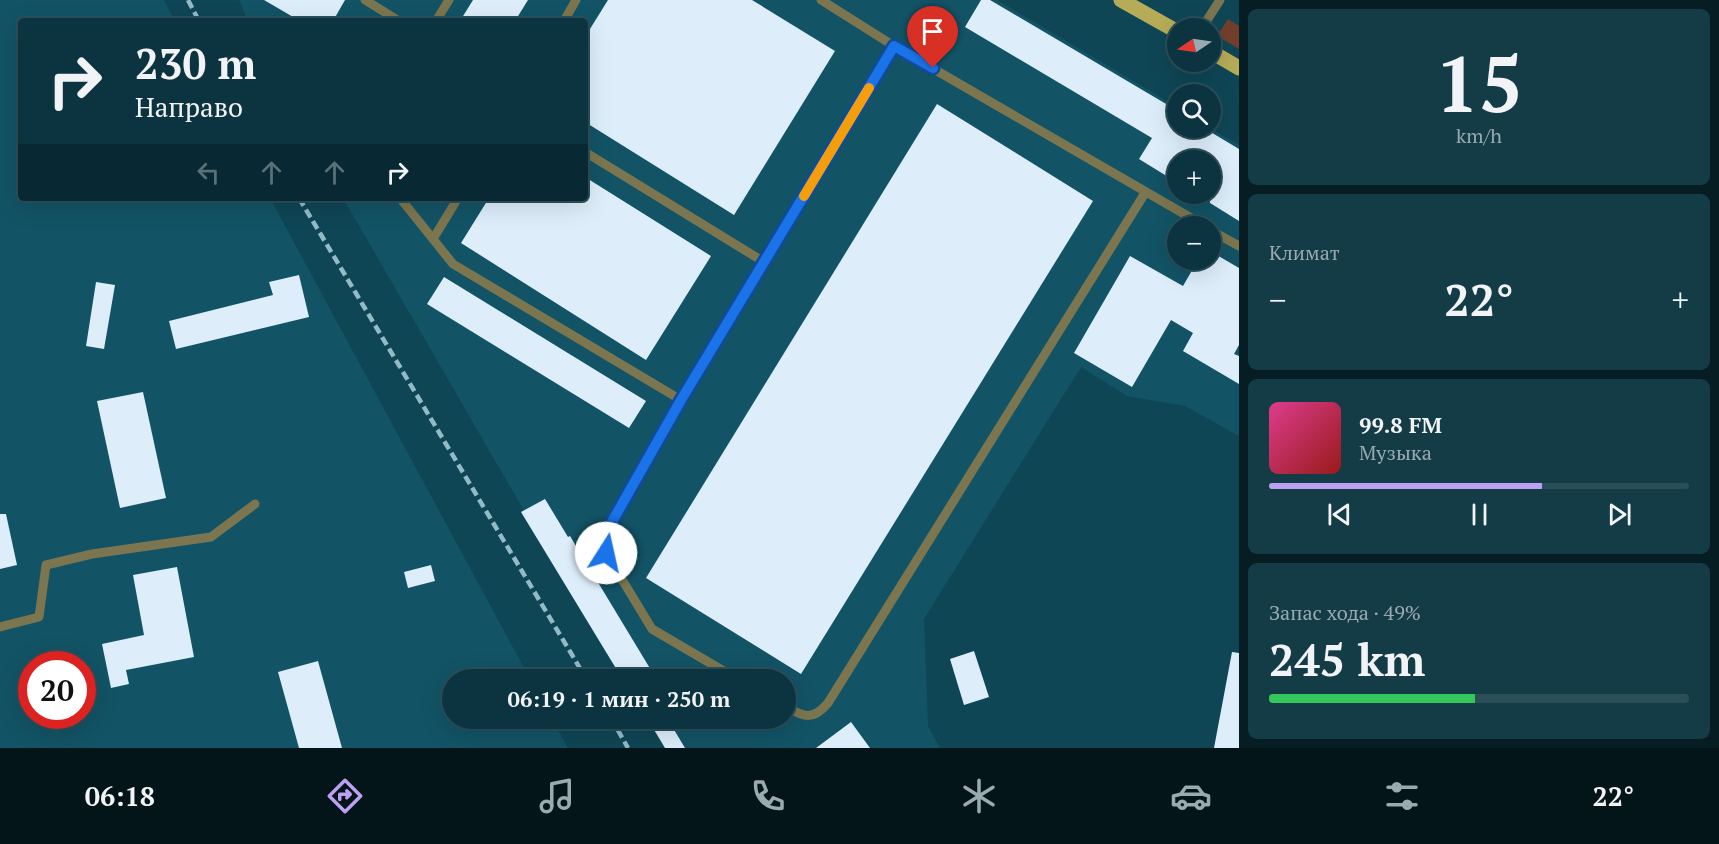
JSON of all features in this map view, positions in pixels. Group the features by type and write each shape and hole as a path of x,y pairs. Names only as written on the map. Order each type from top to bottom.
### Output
{"main road":[{"path":"1121,0 1167,26"},
{"path":"1221,57 1239,68"}],"lane":[{"path":"365,0 394,18"},
{"path":"438,18 449,0"},
{"path":"566,18 576,0"},
{"path":"821,0 894,46 1187,216"},
{"path":"1208,18 1220,0"},
{"path":"720,669 652,629 606,553 604,536 681,400 894,46"},
{"path":"588,154 764,262"},
{"path":"796,712 810,716 819,712 828,703 1145,193"},
{"path":"402,201 453,264 681,400"},
{"path":"433,239 456,201"},
{"path":"1221,236 1239,246"},
{"path":"0,627 39,616 46,566 92,554 210,537 255,504"}],"shaded area":[{"path":"0,0 164,0 173,18 18,18 18,201 272,201 525,669 442,669 442,729 558,729 568,748 0,748"},
{"path":"239,0 997,0 1167,101 1167,138 1221,138 1221,134 1239,145 1239,436 1185,406 1127,396 1081,367 924,619 928,726 940,748 668,748 656,729 796,729 796,669 621,669 523,509 345,201 588,201 588,18 247,18"},
{"path":"1228,19 1239,26 1239,49 1221,38 1221,30"}],"building":[{"path":"264,0 345,0 335,18 295,18"},
{"path":"473,0 528,0 517,18 462,18"},
{"path":"608,0 752,0 835,51 734,215 588,124 588,32"},
{"path":"981,0 990,0 1167,105 1167,138 1221,138 1239,149 1239,221 1212,204 1221,204 1221,150 1167,150 1167,176 1139,159 1152,138 965,27"},
{"path":"937,104 1093,201 801,674 646,578"},
{"path":"588,179 711,256 646,360 461,243 487,201 588,201"},
{"path":"1130,256 1183,286 1192,270 1221,270 1221,257 1239,268 1239,345 1234,354 1239,356 1239,384 1183,351 1193,333 1171,320 1132,387 1074,353"},
{"path":"299,275 309,317 176,349 169,321 273,295 269,282"},
{"path":"444,277 646,401 629,428 427,304"},
{"path":"96,282 115,285 104,349 86,346"},
{"path":"143,392 166,498 120,508 97,401"},
{"path":"545,499 650,669 616,669 521,512"},
{"path":"0,514 6,514 17,565 0,569"},
{"path":"431,565 435,581 408,588 404,572"},
{"path":"177,567 194,657 126,670 129,684 111,688 102,644 144,635 133,575"},
{"path":"974,651 989,697 964,705 950,659"},
{"path":"1232,652 1239,653 1239,748 1214,748"},
{"path":"318,661 342,748 299,748 278,672"},
{"path":"851,722 870,748 816,748"},
{"path":"654,729 674,729 685,748 665,748"}],"railway":[{"path":"188,0 197,18"},
{"path":"301,201 580,669"},
{"path":"617,729 628,748"}],"slow traffic":[{"path":"804,196 869,88"}],"route":[{"path":"606,553 604,536 681,400 894,46 933,68"}]}
